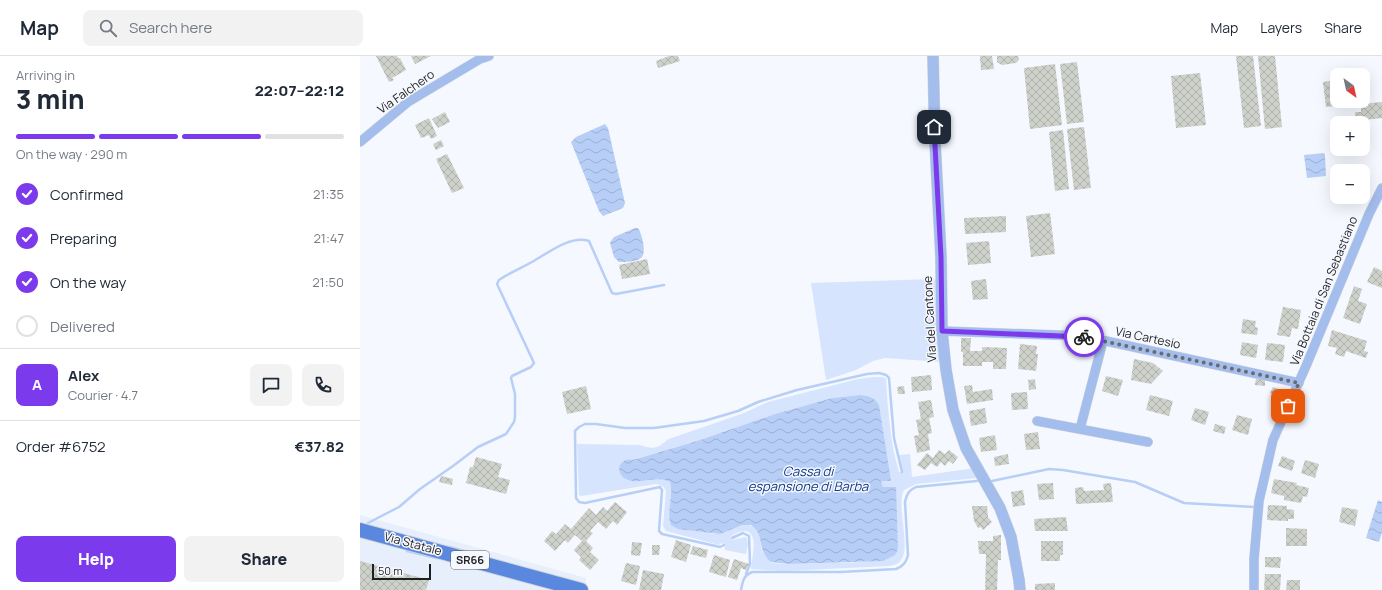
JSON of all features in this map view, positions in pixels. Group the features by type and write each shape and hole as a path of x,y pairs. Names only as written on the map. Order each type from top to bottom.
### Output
{"main road":[{"name":"Via Statale","path":"360,530 581,590"}],"street":[{"name":"Via Falchero","path":"360,142 408,102 480,59 489,56"},
{"name":"Via del Cantone","path":"933,56 935,141 941,257 942,331 946,370 953,410 966,448 1000,508 1011,537 1020,580 1020,590"},
{"name":"Via Bottaia di San Sebastiano","path":"1254,590 1254,559 1259,500 1273,440 1299,383 1368,214 1382,188"},
{"name":"Via Cartesio","path":"942,331 1083,336 1299,383"},
{"path":"1080,429 1103,341"},
{"path":"1037,421 1148,442"}],"shaded area":[{"path":"934,279 937,281 942,362 885,358 873,361 856,370 826,380 811,283"},
{"path":"883,377 886,379 891,438 899,472 903,472 899,455 910,454 912,477 975,468 978,478 916,484 904,490 902,507 905,540 902,557 896,564 889,566 784,571 751,569 754,547 750,533 745,531 730,537 732,540 746,537 748,544 746,554 725,550 722,543 719,545 666,531 663,526 666,491 661,485 656,484 581,496 579,495 577,444 640,445 650,448 659,447 666,440 744,413 768,402 858,379","holes":["860,395 891,480 881,481 883,487 896,487 867,562 772,563 763,553 759,534 755,528 746,524 715,534 702,530 671,500 672,488 670,482 658,479 637,481 626,460 635,459 697,441 775,414 832,398"]},
{"path":"360,515 586,578 586,590 360,590"}],"water":[{"path":"605,124 608,128 625,203 623,208 603,216 599,211 571,142 576,137"},
{"path":"1324,153 1326,176 1307,178 1304,155"},
{"path":"638,228 641,235 644,248 643,256 630,262 619,262 614,257 610,243 614,237"},
{"name":"Cassa di espansione di Barba","path":"860,395 871,397 879,405 891,481 881,481 883,487 896,487 898,549 895,555 883,561 789,564 771,562 766,558 756,529 751,525 742,525 720,534 678,529 671,525 670,520 670,482 659,479 631,481 623,477 619,470 621,464 627,460 636,459 697,441 775,414 832,398"},
{"path":"1378,500 1382,502 1382,532 1379,542 1366,538"}],"building":[{"path":"376,56 397,56 400,58 406,70 392,78 394,80 389,82"},
{"path":"411,56 431,56 415,64"},
{"path":"669,56 678,56 680,61 658,68 656,61"},
{"path":"980,56 992,56 994,69 981,70"},
{"path":"997,56 1018,56 1019,60 1016,63 1002,65 997,62"},
{"path":"1236,56 1253,56 1261,126 1244,128"},
{"path":"1258,56 1275,56 1282,127 1265,129"},
{"path":"1077,62 1084,122 1067,124 1060,64"},
{"path":"1055,64 1062,125 1030,129 1024,68"},
{"path":"1200,73 1206,125 1176,128 1171,76"},
{"path":"1330,81 1330,107 1326,107 1323,82"},
{"path":"1382,102 1382,118 1370,119 1370,116 1355,116 1355,112 1361,112 1361,108 1370,108 1370,103"},
{"path":"445,112 450,122 438,128 432,119"},
{"path":"429,118 437,136 431,139 429,135 421,138 415,125"},
{"path":"1084,127 1091,188 1074,190 1067,129"},
{"path":"1063,130 1069,189 1055,191 1049,132"},
{"path":"441,140 444,146 436,150 433,144"},
{"path":"447,154 464,188 452,193 436,159"},
{"path":"1050,213 1055,254 1031,257 1026,216"},
{"path":"1006,216 1006,232 965,234 964,218"},
{"path":"989,241 991,263 968,265 966,243"},
{"path":"647,259 650,274 622,279 619,265"},
{"path":"1374,267 1382,271 1382,288 1367,282"},
{"path":"986,279 988,299 973,300 971,281"},
{"path":"1354,286 1362,289 1358,301 1367,304 1360,324 1343,318"},
{"path":"1283,307 1301,310 1298,329 1292,328 1290,337 1277,335"},
{"path":"1243,319 1256,321 1255,327 1258,328 1257,335 1241,333"},
{"path":"1332,330 1367,341 1364,351 1368,352 1366,358 1346,351 1344,357 1335,354 1337,348 1328,346"},
{"path":"961,338 971,338 970,351 982,351 982,347 1007,348 1006,369 993,369 993,362 982,362 982,366 963,366"},
{"path":"1242,342 1258,345 1256,358 1240,355"},
{"path":"1267,343 1285,345 1283,362 1265,360"},
{"path":"1020,344 1037,346 1036,354 1038,354 1036,371 1018,369"},
{"path":"1134,359 1153,363 1163,371 1151,384 1131,380"},
{"path":"931,375 932,390 912,392 911,377"},
{"path":"1106,376 1123,380 1118,396 1102,391"},
{"path":"1256,378 1265,379 1265,386 1255,385"},
{"path":"1035,379 1036,389 1029,390 1028,380"},
{"path":"972,385 973,392 992,389 993,400 967,404 964,386"},
{"path":"586,386 591,409 567,414 562,392"},
{"path":"904,386 905,394 898,394 897,387"},
{"path":"1273,387 1290,394 1286,406 1273,401 1275,395 1270,393"},
{"path":"1027,392 1028,409 1012,410 1011,393"},
{"path":"1150,395 1173,401 1169,416 1146,410"},
{"path":"931,400 934,417 929,418 932,433 928,434 930,450 917,453 914,436 919,435 916,420 921,419 918,402"},
{"path":"985,408 987,423 971,426 969,411"},
{"path":"1195,408 1209,412 1205,425 1191,420"},
{"path":"1237,415 1252,419 1248,435 1232,430"},
{"path":"1215,424 1226,427 1224,434 1213,431"},
{"path":"1038,432 1040,449 1026,450 1024,434"},
{"path":"995,435 997,450 981,452 979,438"},
{"path":"939,450 945,454 949,450 958,457 953,464 949,461 945,466 941,462 937,467 931,463 925,470 917,465 927,453 933,458"},
{"path":"1008,454 1009,464 995,466 994,457"},
{"path":"1282,456 1295,461 1292,471 1278,466"},
{"path":"476,457 502,464 498,477 510,480 506,494 466,483 470,467 473,467"},
{"path":"1305,460 1319,464 1315,478 1301,473"},
{"path":"441,476 453,479 452,485 439,482"},
{"path":"1274,479 1297,483 1296,485 1309,488 1307,497 1303,496 1301,503 1284,500 1284,496 1271,493"},
{"path":"1053,483 1054,499 1039,500 1037,484"},
{"path":"1111,483 1113,502 1076,504 1075,488 1083,487 1084,491 1104,490 1103,484"},
{"path":"1023,490 1025,505 1013,507 1011,492"},
{"path":"615,502 627,512 617,525 613,521 606,529 598,522 590,531 593,533 586,541 593,548 590,552 599,560 590,570 579,560 581,557 574,550 582,541 575,535 568,543 565,540 555,551 544,541 552,531 556,534 565,524 571,529 589,508 596,515 603,507 607,511"},
{"path":"1268,505 1287,506 1287,509 1294,510 1294,519 1288,519 1288,521 1267,520"},
{"path":"972,506 987,506 988,517 992,522 983,530 981,527 978,528 974,521"},
{"path":"1342,507 1358,510 1355,526 1339,522"},
{"path":"1066,517 1068,531 1035,531 1034,519"},
{"path":"1286,528 1307,529 1307,546 1286,546"},
{"path":"1001,535 1001,560 998,560 997,590 985,590 986,554 979,554 978,541 993,541 993,536"},
{"path":"676,540 691,545 686,562 671,557"},
{"path":"1041,541 1063,541 1063,555 1060,555 1060,561 1041,561"},
{"path":"632,542 642,543 640,556 631,555"},
{"path":"652,545 660,545 659,555 652,555"},
{"path":"693,546 708,550 706,558 690,554"},
{"path":"714,555 730,560 726,577 709,572"},
{"path":"1265,557 1281,557 1280,568 1265,567"},
{"path":"734,559 749,564 746,570 741,568 737,580 728,577"},
{"path":"360,561 429,580 426,590 360,590"},
{"path":"626,563 640,566 636,585 621,581"},
{"path":"643,570 664,574 661,590 639,590"},
{"path":"1265,574 1281,574 1280,590 1264,590"},
{"path":"1287,580 1300,580 1300,590 1286,590"},
{"path":"1055,583 1055,590 1035,590 1035,584"}],"waterway":[{"path":"368,523 399,507 420,489 478,447 506,434 514,422 515,394 511,378 512,376 531,367 534,363 497,284 499,280 559,246 574,240 582,240 589,241 612,293 616,294 664,285"},
{"path":"724,545 720,547 662,534 659,531 662,490 660,487 585,503 579,502 576,498 575,431 585,424 625,428 654,428 704,421 738,411 758,402 797,390 867,374 879,373 886,375 889,378 894,438 902,472"},
{"path":"992,481 1049,469 1063,470 1135,482 1184,503 1254,507"},
{"path":"741,590 745,577 752,572 841,572 896,569 901,567 908,555 905,502 910,491 916,487 977,481"},
{"path":"732,538 743,533 749,536 750,564 746,574"},
{"path":"447,547 482,556"},
{"path":"407,551 438,558"}],"way so far":[{"path":"1084,337 1299,383 1288,406"}],"route":[{"path":"934,127 941,257 942,331 1084,337"}]}
